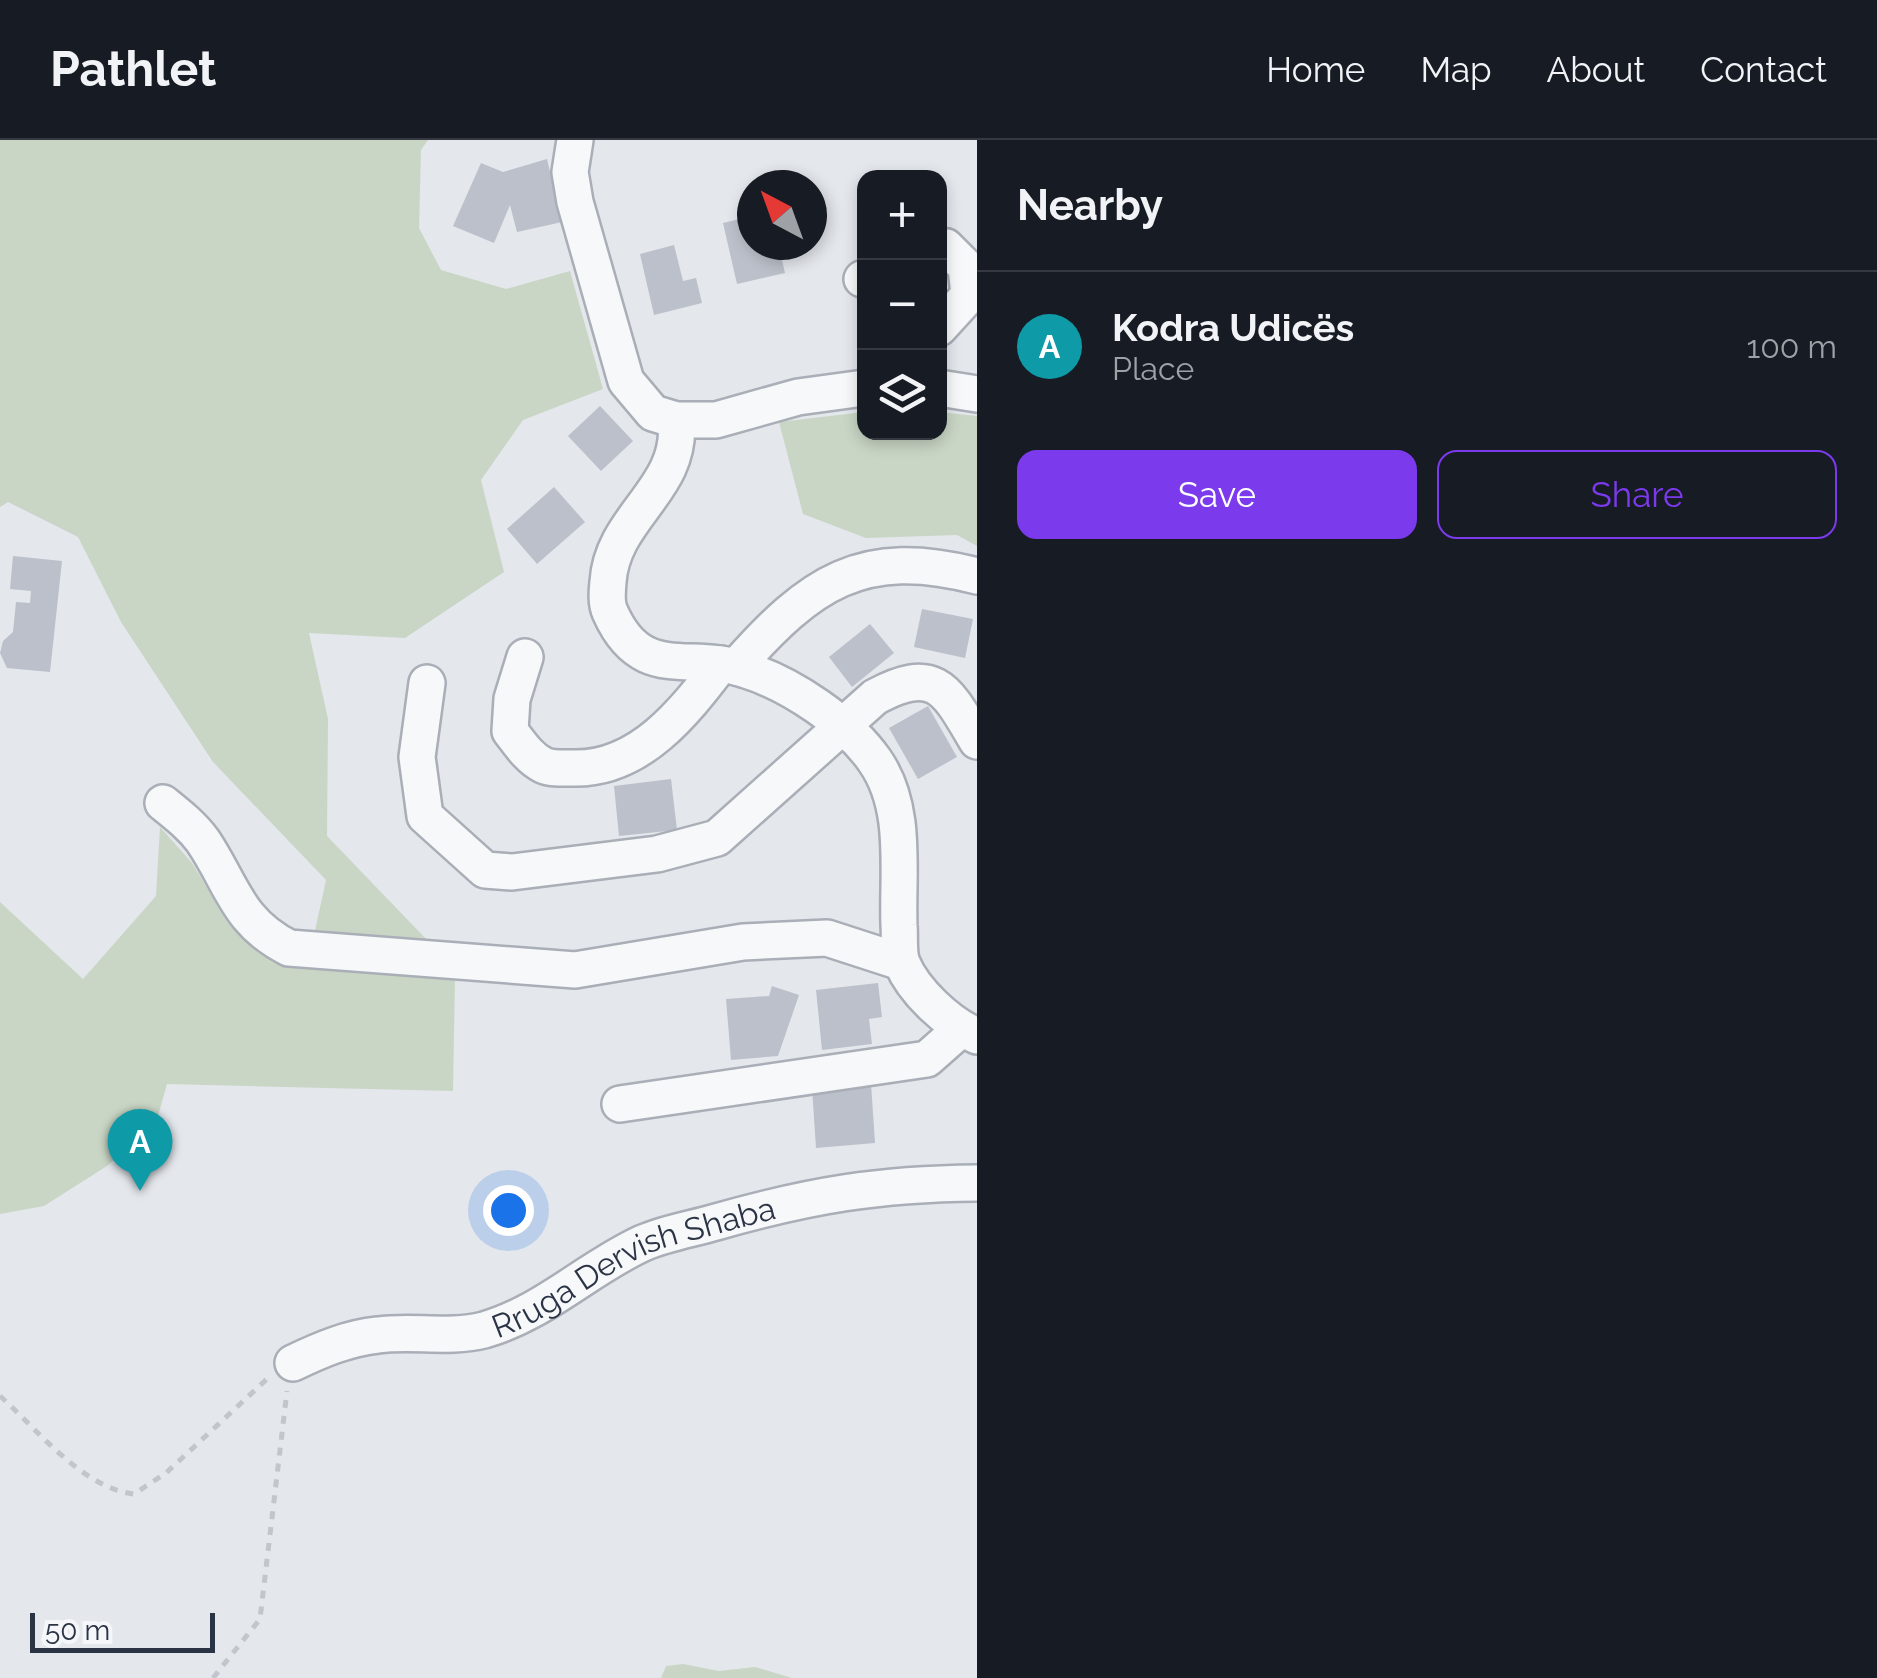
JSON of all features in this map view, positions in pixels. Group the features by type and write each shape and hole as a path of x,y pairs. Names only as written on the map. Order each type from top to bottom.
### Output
{"street":[{"path":"575,140 570,172 575,202 626,380 653,412 676,420 716,420 798,397 857,389"},
{"path":"947,248 966,267 969,295 947,320"},
{"path":"947,389 977,394"},
{"path":"676,420 678,441 666,480 624,526 613,551 607,608 632,648 651,659 728,666 782,688 844,729 877,763 893,798 901,962"},
{"path":"525,657 512,699 510,732 546,767 588,768 637,751 682,714 728,666 822,587 861,568 921,567 977,576"},
{"path":"427,683 417,757 425,816 485,870 512,872 657,854 717,838 844,729 875,697 904,681 927,681 950,694 977,741"},
{"path":"163,804 204,844 238,906 270,939 289,948 574,970 743,942 827,938 901,962 944,1016 969,1033 927,1059 620,1104"},
{"name":"Rruga Dervish Shaba","path":"293,1363 328,1346 380,1334 443,1335 484,1330 540,1306 599,1266 646,1242 823,1192 977,1183"}],"path":[{"path":"0,1396 82,1470 103,1485 134,1494 166,1474 270,1376 293,1363"},
{"path":"213,1678 260,1619 293,1363"}],"green space":[{"path":"0,140 428,140 421,150 419,228 441,270 506,289 570,271 603,389 523,420 481,480 504,572 405,638 309,633 328,719 327,836 428,941 314,935 326,880 213,762 121,622 78,537 8,502 0,507"},
{"path":"857,413 857,440 947,440 947,413 977,416 977,546 957,535 866,538 803,514 779,422"},
{"path":"160,827 192,863 228,922 279,958 455,976 453,1091 167,1084 156,1123 107,1166 44,1206 0,1214 0,902 83,979 156,896"},
{"path":"683,1664 719,1671 755,1667 792,1678 661,1678 666,1666"}],"building":[{"path":"547,159 562,222 517,232 510,205 494,243 453,226 481,163 503,172"},
{"path":"737,220 737,260 782,260 785,273 737,284 723,223"},
{"path":"674,245 683,281 696,278 702,303 654,315 640,254"},
{"path":"600,406 633,441 601,471 568,436"},
{"path":"554,487 585,522 537,564 507,529"},
{"path":"13,556 62,561 50,672 7,668 0,653 3,641 13,632 16,602 30,603 31,591 10,589"},
{"path":"922,609 973,619 965,658 914,647"},
{"path":"870,624 894,653 852,687 829,657"},
{"path":"928,706 957,757 918,779 889,728"},
{"path":"671,779 677,830 619,836 614,786"},
{"path":"878,983 882,1017 869,1019 872,1044 822,1050 816,990"},
{"path":"772,986 799,995 778,1056 731,1060 726,999 769,996"},
{"path":"871,1084 875,1143 816,1148 812,1088"}],"place":[{"name":"Kodra Udicës","path":"140,1191"}]}
